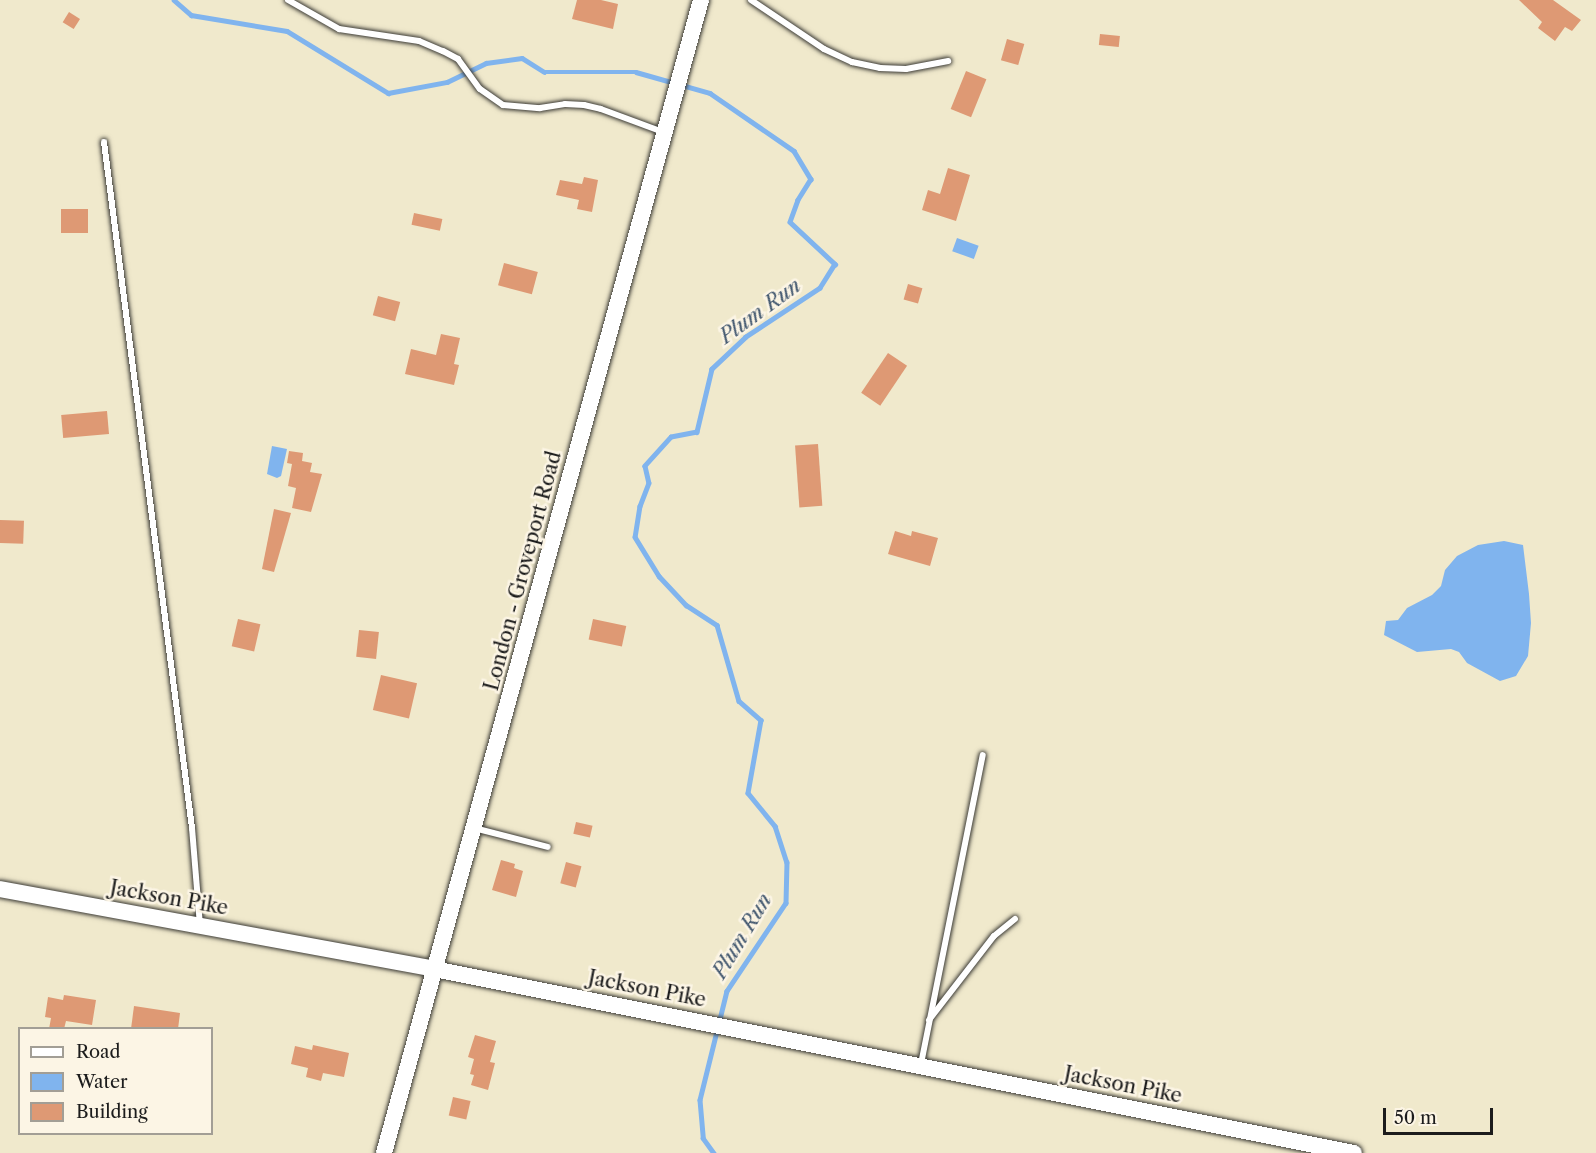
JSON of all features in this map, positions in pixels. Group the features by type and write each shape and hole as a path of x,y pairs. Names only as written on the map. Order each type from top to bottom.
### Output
{"main road":[{"name":"London - Groveport Road","path":"384,1153 701,0"},
{"name":"Jackson Pike","path":"0,889 434,969 752,1031 1354,1153"}],"lane":[{"path":"288,0 339,29 365,35 419,41 458,59 491,99 503,105 540,108 565,104 584,105 667,128"},
{"path":"751,0 824,49 852,62 880,68 906,69 948,61"},
{"path":"104,142 192,828 200,925"},
{"path":"921,1065 983,754"},
{"path":"474,828 548,847"},
{"path":"929,1020 994,936 1014,919"}],"water":[{"path":"957,238 979,246 974,259 952,251"},
{"path":"272,446 287,449 281,476 277,478 267,474"},
{"path":"1504,541 1523,545 1529,594 1531,623 1528,656 1516,676 1500,681 1467,663 1459,652 1451,649 1417,652 1384,635 1386,621 1398,620 1407,608 1432,595 1441,586 1445,570 1457,556 1478,545"}],"building":[{"path":"577,0 601,0 618,4 613,29 572,19"},
{"path":"1519,0 1553,0 1581,20 1572,31 1565,27 1555,41 1538,28 1542,22"},
{"path":"69,12 80,19 74,29 63,22"},
{"path":"1100,34 1120,36 1119,47 1099,45"},
{"path":"1007,39 1024,44 1018,65 1001,60"},
{"path":"966,71 986,79 971,117 951,109"},
{"path":"948,168 970,175 956,221 922,210 928,190 940,194"},
{"path":"584,177 598,180 592,212 577,209 579,200 556,195 560,180 582,184"},
{"path":"61,209 88,209 88,233 61,233"},
{"path":"414,213 442,219 440,231 412,225"},
{"path":"504,263 538,272 532,294 498,285"},
{"path":"908,284 922,288 918,304 904,299"},
{"path":"378,296 400,302 395,321 373,315"},
{"path":"441,334 460,338 454,364 459,365 454,385 405,374 411,349 436,355"},
{"path":"888,353 907,366 880,406 861,393"},
{"path":"107,411 109,434 63,438 61,415"},
{"path":"818,444 822,506 799,507 795,446"},
{"path":"289,451 303,453 302,461 312,463 310,472 322,474 311,512 292,508 296,488 288,486 292,464 287,463"},
{"path":"274,509 291,513 274,572 262,569"},
{"path":"0,520 24,521 23,544 0,543"},
{"path":"895,531 911,536 912,531 938,538 930,566 888,554"},
{"path":"238,619 260,624 254,651 232,646"},
{"path":"593,619 626,626 622,647 589,640"},
{"path":"359,630 379,632 376,659 356,657"},
{"path":"381,675 417,683 409,718 373,710"},
{"path":"576,822 593,826 590,838 573,834"},
{"path":"501,860 515,864 514,868 523,871 516,897 492,890"},
{"path":"566,862 581,866 576,887 560,883"},
{"path":"64,995 96,1000 92,1025 66,1021 64,1027 49,1027 51,1018 45,1017 48,997 63,1000"},
{"path":"134,1006 180,1013 178,1027 131,1027"},
{"path":"475,1035 496,1041 490,1062 495,1063 488,1090 471,1085 474,1075 470,1074 474,1059 468,1057"},
{"path":"313,1045 349,1053 344,1077 323,1073 321,1081 306,1077 308,1068 291,1064 295,1046 312,1050"},
{"path":"453,1097 471,1101 466,1120 449,1116"}],"waterway":[{"name":"Plum Run","path":"174,0 191,15 287,31 388,93 447,82 486,63 522,58 544,72 636,72 710,93 794,151 811,179 798,200 790,222 835,264 820,288 746,337 712,369 697,432 671,437 645,466 649,483 640,506 635,537 659,576 686,605 717,625 739,701 761,720 748,793 775,826 787,862 786,903 727,991 700,1100 703,1138 714,1153"}]}
